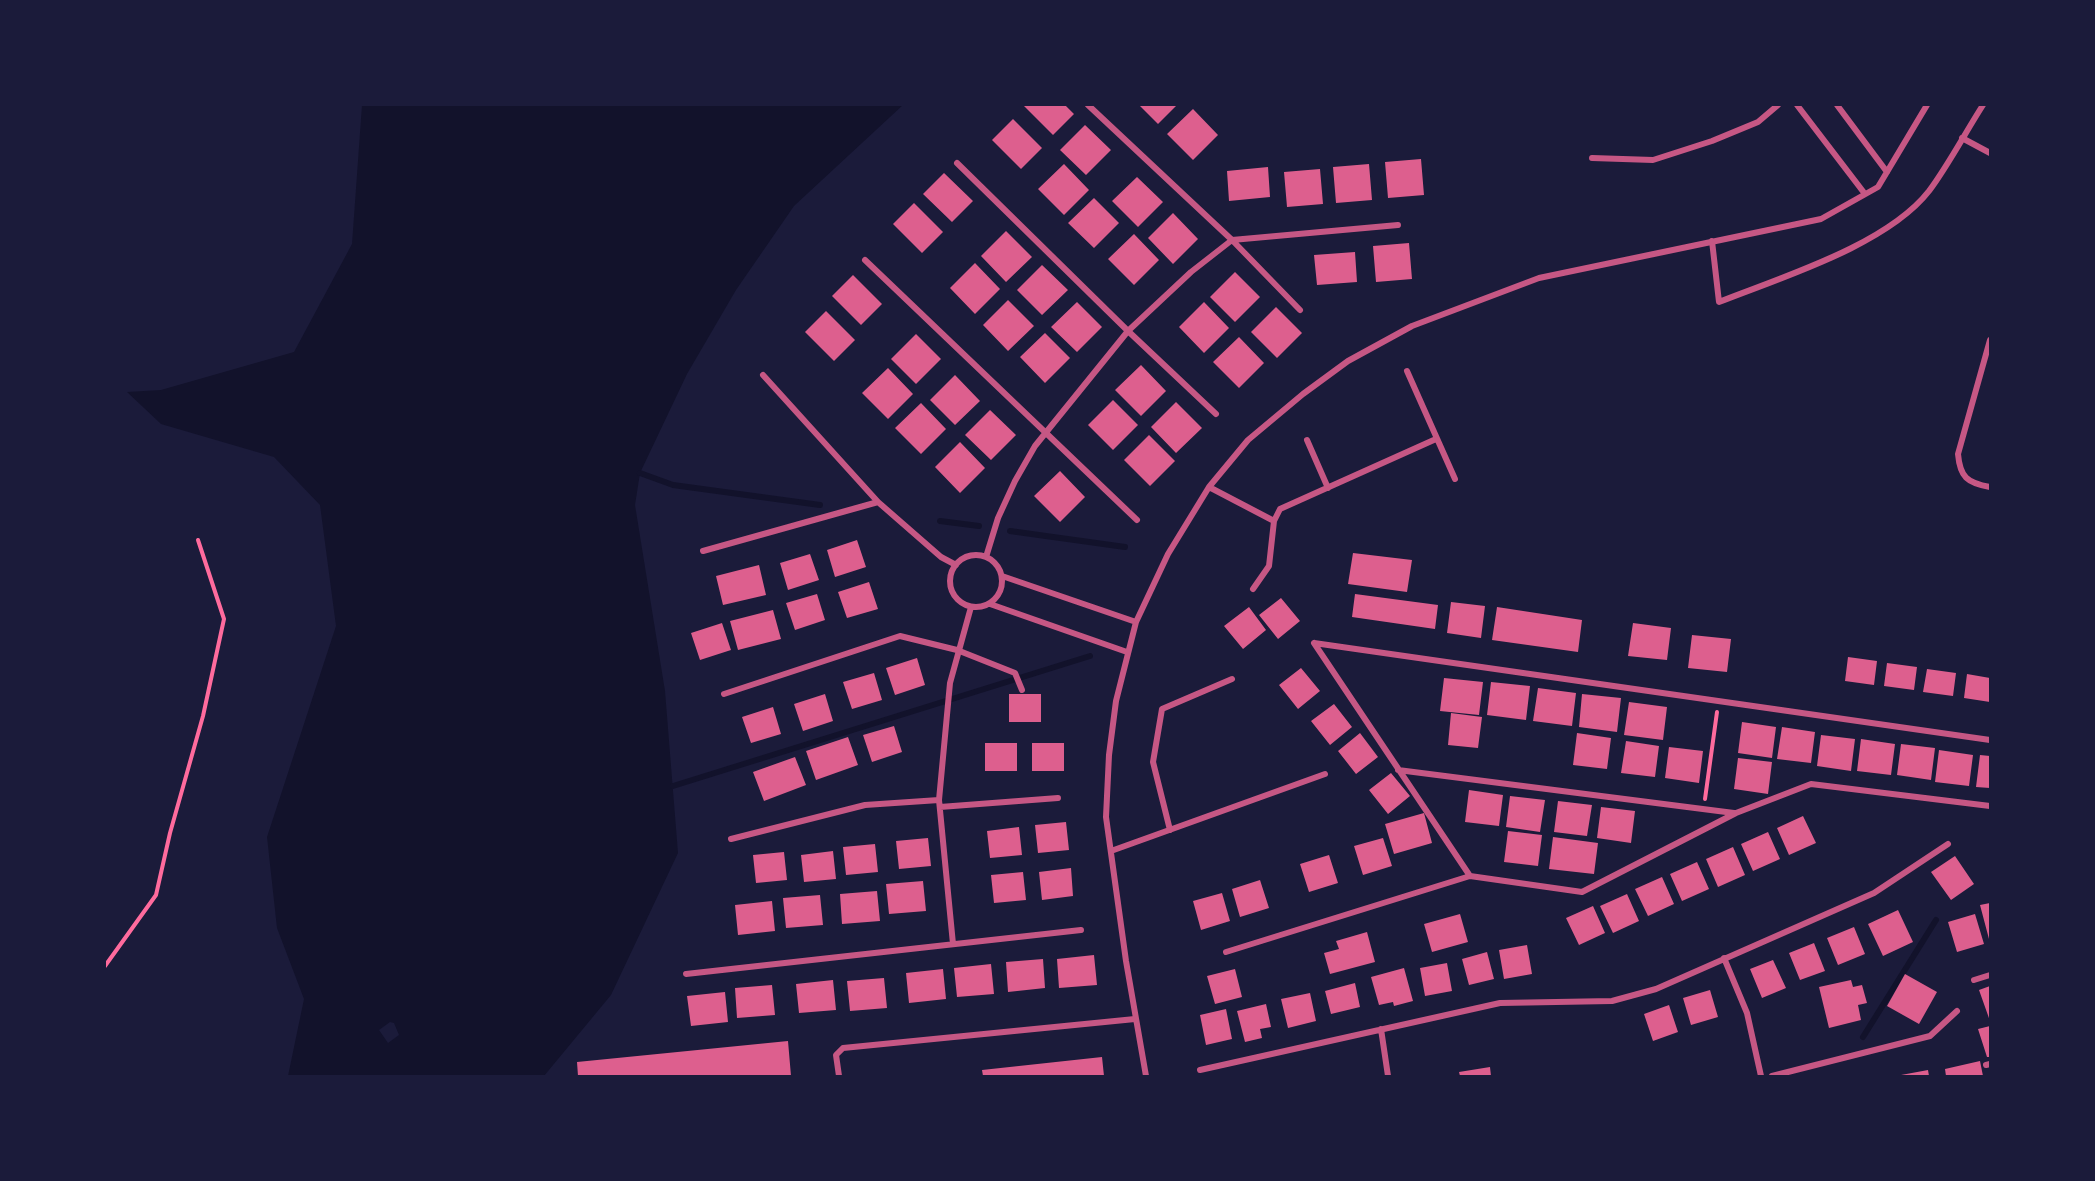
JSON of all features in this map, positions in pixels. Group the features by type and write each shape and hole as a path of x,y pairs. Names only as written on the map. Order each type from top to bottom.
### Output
{"street":[{"path":"1088,105 1232,240 1300,310"},
{"path":"1592,158 1653,160 1712,141 1758,122 1778,105"},
{"path":"1797,105 1865,194"},
{"path":"1837,105 1887,172"},
{"path":"1146,1076 1135,1019 1106,817 1109,755 1116,701 1136,622 1168,554 1209,488 1248,440 1303,394 1348,361 1412,326 1539,278 1821,219 1878,187 1927,105"},
{"path":"1712,242 1719,302 1856,247 1902,217 1928,192 1983,105"},
{"path":"1962,138 1990,153"},
{"path":"957,163 1216,414"},
{"path":"986,557 998,518 1015,480 1035,446 1128,331 1191,272 1232,240 1398,225"},
{"path":"865,260 1137,520"},
{"path":"1990,340 1958,454 1962,474 1974,483 1990,487"},
{"path":"1407,371 1455,479"},
{"path":"763,375 878,502 940,557 956,565"},
{"path":"1253,589 1269,566 1274,521 1280,509 1436,439"},
{"path":"1307,440 1328,488"},
{"path":"1209,488 1274,521"},
{"path":"703,551 878,502"},
{"path":"970,556 986,557 994,562 1002,576 1000,592 990,603 983,606 971,607 961,603 952,590 950,581 956,565 970,556"},
{"path":"1002,576 1136,622"},
{"path":"990,603 1127,652"},
{"path":"953,944 939,803 949,692 957,650 971,607"},
{"path":"724,694 900,636 957,650 1015,673 1020,687"},
{"path":"1470,876 1314,643 1990,740"},
{"path":"1170,830 1153,762 1162,709 1232,679"},
{"path":"1398,770 1736,813"},
{"path":"1111,851 1325,774"},
{"path":"1226,952 1470,876 1582,892 1736,813 1811,784 1990,806"},
{"path":"731,839 865,805 1058,798"},
{"path":"1200,1070 1500,1003 1612,1001 1656,989 1874,892 1948,844"},
{"path":"686,974 1081,930"},
{"path":"1724,958 1747,1013 1761,1076"},
{"path":"1974,980 1990,975"},
{"path":"1772,1076 1930,1036 1957,1011"},
{"path":"839,1076 836,1055 843,1047 1135,1019"},
{"path":"1381,1029 1388,1076"}],"path":[{"path":"105,966 156,895 170,833 203,716 224,619 198,540"},
{"path":"1703,809 1718,701"}],"shaded area":[{"path":"362,105 903,105 794,206 736,290 687,374 640,473 635,505 665,691 678,853 611,995 544,1076 288,1076 304,999 277,928 267,837 336,626 320,505 274,457 161,424 127,392 161,390 294,352 352,244","holes":["390,1022 394,1023 399,1035 388,1043 379,1030"]}],"building":[{"path":"1025,105 1065,105 1074,114 1053,135"},
{"path":"1139,105 1177,105 1158,124"},
{"path":"1193,109 1218,135 1193,160 1167,134"},
{"path":"1013,119 1042,148 1021,169 992,140"},
{"path":"1085,125 1111,150 1086,175 1060,150"},
{"path":"1421,159 1424,195 1388,198 1385,162"},
{"path":"1064,164 1089,190 1064,215 1038,189"},
{"path":"1369,164 1372,200 1336,203 1333,167"},
{"path":"1268,167 1270,197 1229,201 1227,171"},
{"path":"1320,169 1323,204 1287,207 1284,172"},
{"path":"944,173 973,201 952,222 923,194"},
{"path":"1137,177 1163,202 1138,227 1112,201"},
{"path":"1094,198 1119,223 1094,248 1068,223"},
{"path":"914,203 943,232 922,253 893,224"},
{"path":"1173,213 1198,239 1173,264 1148,238"},
{"path":"1006,231 1032,257 1006,282 981,256"},
{"path":"1134,234 1159,260 1134,285 1108,259"},
{"path":"1409,243 1412,279 1376,282 1373,246"},
{"path":"1355,252 1357,282 1317,285 1314,255"},
{"path":"975,263 1000,289 975,314 950,288"},
{"path":"1042,265 1068,290 1042,315 1017,290"},
{"path":"1235,272 1260,297 1235,322 1210,297"},
{"path":"853,275 882,304 861,325 832,296"},
{"path":"1008,300 1034,326 1008,351 983,325"},
{"path":"1077,302 1102,327 1077,352 1051,327"},
{"path":"1204,302 1229,328 1204,353 1179,327"},
{"path":"1276,307 1302,333 1277,358 1251,332"},
{"path":"826,311 855,340 834,361 805,332"},
{"path":"1045,333 1070,358 1045,383 1020,357"},
{"path":"916,334 941,359 916,384 891,359"},
{"path":"1239,337 1264,363 1239,388 1213,362"},
{"path":"1141,365 1166,391 1141,416 1115,390"},
{"path":"888,368 913,394 888,419 862,393"},
{"path":"955,375 980,401 955,425 930,400"},
{"path":"1113,400 1138,425 1113,450 1088,425"},
{"path":"1176,402 1202,428 1176,453 1151,427"},
{"path":"921,403 946,429 921,454 895,428"},
{"path":"990,410 1016,435 991,460 965,435"},
{"path":"1149,435 1175,461 1150,486 1124,460"},
{"path":"960,442 985,468 960,493 935,467"},
{"path":"1060,471 1085,497 1060,522 1034,496"},
{"path":"857,540 866,567 835,577 827,550"},
{"path":"1353,553 1412,560 1407,592 1348,584"},
{"path":"810,554 819,580 788,590 780,563"},
{"path":"759,565 766,595 723,605 716,576"},
{"path":"869,582 878,609 847,618 838,592"},
{"path":"817,594 825,620 795,630 786,603"},
{"path":"1355,594 1438,605 1435,629 1352,617"},
{"path":"1281,598 1300,621 1278,639 1259,615"},
{"path":"1451,602 1485,606 1481,638 1447,633"},
{"path":"1249,607 1266,630 1243,649 1224,626"},
{"path":"1497,607 1582,620 1578,652 1492,640"},
{"path":"773,610 781,639 738,650 730,621"},
{"path":"722,623 731,650 700,660 691,633"},
{"path":"1633,623 1671,628 1667,660 1628,656"},
{"path":"1692,635 1731,639 1727,672 1688,668"},
{"path":"1848,657 1877,661 1874,685 1845,681"},
{"path":"917,658 925,685 895,695 886,668"},
{"path":"1887,663 1917,667 1914,690 1884,686"},
{"path":"1301,668 1320,691 1298,709 1279,685"},
{"path":"1927,669 1956,673 1953,696 1923,692"},
{"path":"874,673 882,700 852,709 843,682"},
{"path":"1967,674 1990,678 1990,702 1964,698"},
{"path":"1444,678 1483,682 1479,715 1440,711"},
{"path":"1491,682 1530,686 1526,720 1487,715"},
{"path":"1538,688 1576,693 1572,726 1533,721"},
{"path":"825,694 833,721 803,731 794,704"},
{"path":"1009,694 1041,694 1041,722 1009,722"},
{"path":"1582,694 1621,698 1617,732 1579,727"},
{"path":"1629,702 1667,707 1663,740 1624,735"},
{"path":"1334,704 1352,727 1330,745 1311,721"},
{"path":"773,707 781,734 751,743 742,717"},
{"path":"1451,713 1482,717 1478,748 1448,745"},
{"path":"1742,722 1776,727 1772,758 1738,753"},
{"path":"894,726 902,752 872,762 863,735"},
{"path":"1782,727 1815,732 1811,763 1777,759"},
{"path":"1360,733 1378,757 1356,774 1338,751"},
{"path":"1577,733 1611,738 1607,769 1573,765"},
{"path":"1821,735 1855,739 1851,771 1817,766"},
{"path":"848,737 858,765 816,780 806,751"},
{"path":"1861,739 1895,744 1891,775 1857,771"},
{"path":"1626,741 1659,746 1655,777 1621,773"},
{"path":"985,743 1017,743 1017,771 985,771"},
{"path":"1032,743 1064,743 1064,771 1032,771"},
{"path":"1901,744 1935,748 1931,780 1897,775"},
{"path":"1669,747 1703,751 1699,783 1665,778"},
{"path":"1939,750 1973,755 1969,786 1935,782"},
{"path":"1980,755 1990,756 1990,788 1976,787"},
{"path":"795,757 806,785 764,801 753,772"},
{"path":"1738,758 1772,762 1768,794 1734,789"},
{"path":"1391,773 1410,796 1388,814 1369,790"},
{"path":"1469,790 1503,795 1499,826 1465,822"},
{"path":"1510,796 1545,800 1540,832 1506,827"},
{"path":"1558,801 1592,805 1587,836 1554,832"},
{"path":"1601,807 1635,811 1631,843 1597,838"},
{"path":"1424,813 1432,843 1394,854 1385,824"},
{"path":"1803,816 1816,843 1789,855 1777,828"},
{"path":"1066,822 1069,850 1038,853 1035,825"},
{"path":"1019,827 1022,855 990,858 987,831"},
{"path":"1508,831 1542,835 1538,866 1504,862"},
{"path":"1768,832 1780,859 1753,871 1741,844"},
{"path":"1553,837 1598,843 1594,874 1549,869"},
{"path":"928,838 931,866 899,869 896,841"},
{"path":"1383,838 1392,866 1363,875 1354,846"},
{"path":"875,844 878,872 846,875 843,847"},
{"path":"1733,847 1745,875 1718,887 1706,859"},
{"path":"833,851 836,879 804,882 801,855"},
{"path":"784,852 787,880 756,883 753,855"},
{"path":"1329,855 1338,883 1309,892 1300,864"},
{"path":"1955,856 1974,884 1951,900 1931,872"},
{"path":"1697,862 1709,889 1682,901 1670,874"},
{"path":"1071,868 1073,896 1042,900 1039,872"},
{"path":"1023,872 1026,900 994,903 991,875"},
{"path":"1662,877 1674,904 1648,916 1635,889"},
{"path":"1260,880 1269,908 1240,917 1232,889"},
{"path":"923,881 926,911 889,914 886,884"},
{"path":"877,891 880,921 842,924 840,894"},
{"path":"1222,893 1230,921 1201,930 1193,901"},
{"path":"1627,894 1639,921 1613,933 1600,906"},
{"path":"820,895 823,925 786,928 783,898"},
{"path":"772,901 775,931 738,935 735,905"},
{"path":"1990,903 1990,939 1989,939 1980,905"},
{"path":"1593,906 1605,933 1579,945 1566,918"},
{"path":"1898,910 1913,942 1883,956 1868,924"},
{"path":"1460,914 1468,942 1432,952 1424,924"},
{"path":"1975,914 1984,944 1957,952 1948,922"},
{"path":"1854,927 1865,954 1838,965 1827,938"},
{"path":"1367,932 1375,962 1330,974 1324,953 1339,949 1336,941"},
{"path":"1814,943 1825,971 1800,980 1789,953"},
{"path":"1527,945 1532,974 1504,979 1499,950"},
{"path":"1487,952 1494,979 1469,985 1462,959"},
{"path":"1094,955 1097,985 1059,988 1057,959"},
{"path":"1043,959 1045,988 1008,992 1006,962"},
{"path":"1773,960 1786,988 1762,998 1750,969"},
{"path":"1447,963 1452,991 1425,996 1420,968"},
{"path":"991,964 994,994 957,997 954,968"},
{"path":"1404,968 1413,1001 1394,1006 1393,1002 1379,1005 1371,977"},
{"path":"943,969 946,999 909,1003 906,973"},
{"path":"1235,969 1242,997 1215,1004 1207,976"},
{"path":"1905,974 1937,992 1919,1024 1887,1006"},
{"path":"884,978 887,1008 850,1011 847,981"},
{"path":"833,980 836,1010 799,1013 796,984"},
{"path":"1851,980 1853,987 1862,985 1867,1003 1858,1005 1861,1020 1829,1028 1819,987"},
{"path":"1355,983 1360,1007 1331,1014 1325,991"},
{"path":"772,985 775,1015 737,1018 735,988"},
{"path":"1990,986 1990,1021 1979,990"},
{"path":"1710,990 1718,1017 1691,1025 1683,998"},
{"path":"725,992 728,1022 691,1026 687,996"},
{"path":"1310,993 1316,1021 1288,1028 1281,999"},
{"path":"1266,1004 1271,1027 1260,1029 1262,1038 1245,1042 1237,1011"},
{"path":"1669,1005 1678,1032 1653,1041 1644,1014"},
{"path":"1226,1009 1232,1039 1206,1045 1200,1015"},
{"path":"1990,1026 1990,1057 1987,1057 1978,1029"},
{"path":"788,1041 791,1076 578,1076 577,1062"},
{"path":"1102,1057 1104,1076 983,1076 982,1070"},
{"path":"1980,1061 1983,1076 1946,1076 1945,1069"},
{"path":"1490,1067 1491,1076 1460,1076 1459,1072"},
{"path":"1928,1070 1929,1076 1901,1076 1901,1075"}],"waterway":[{"path":"640,473 673,485 820,505"},
{"path":"940,521 979,526"},
{"path":"1010,531 1125,547"},
{"path":"673,786 1090,656"},
{"path":"1863,1037 1936,920"}]}
